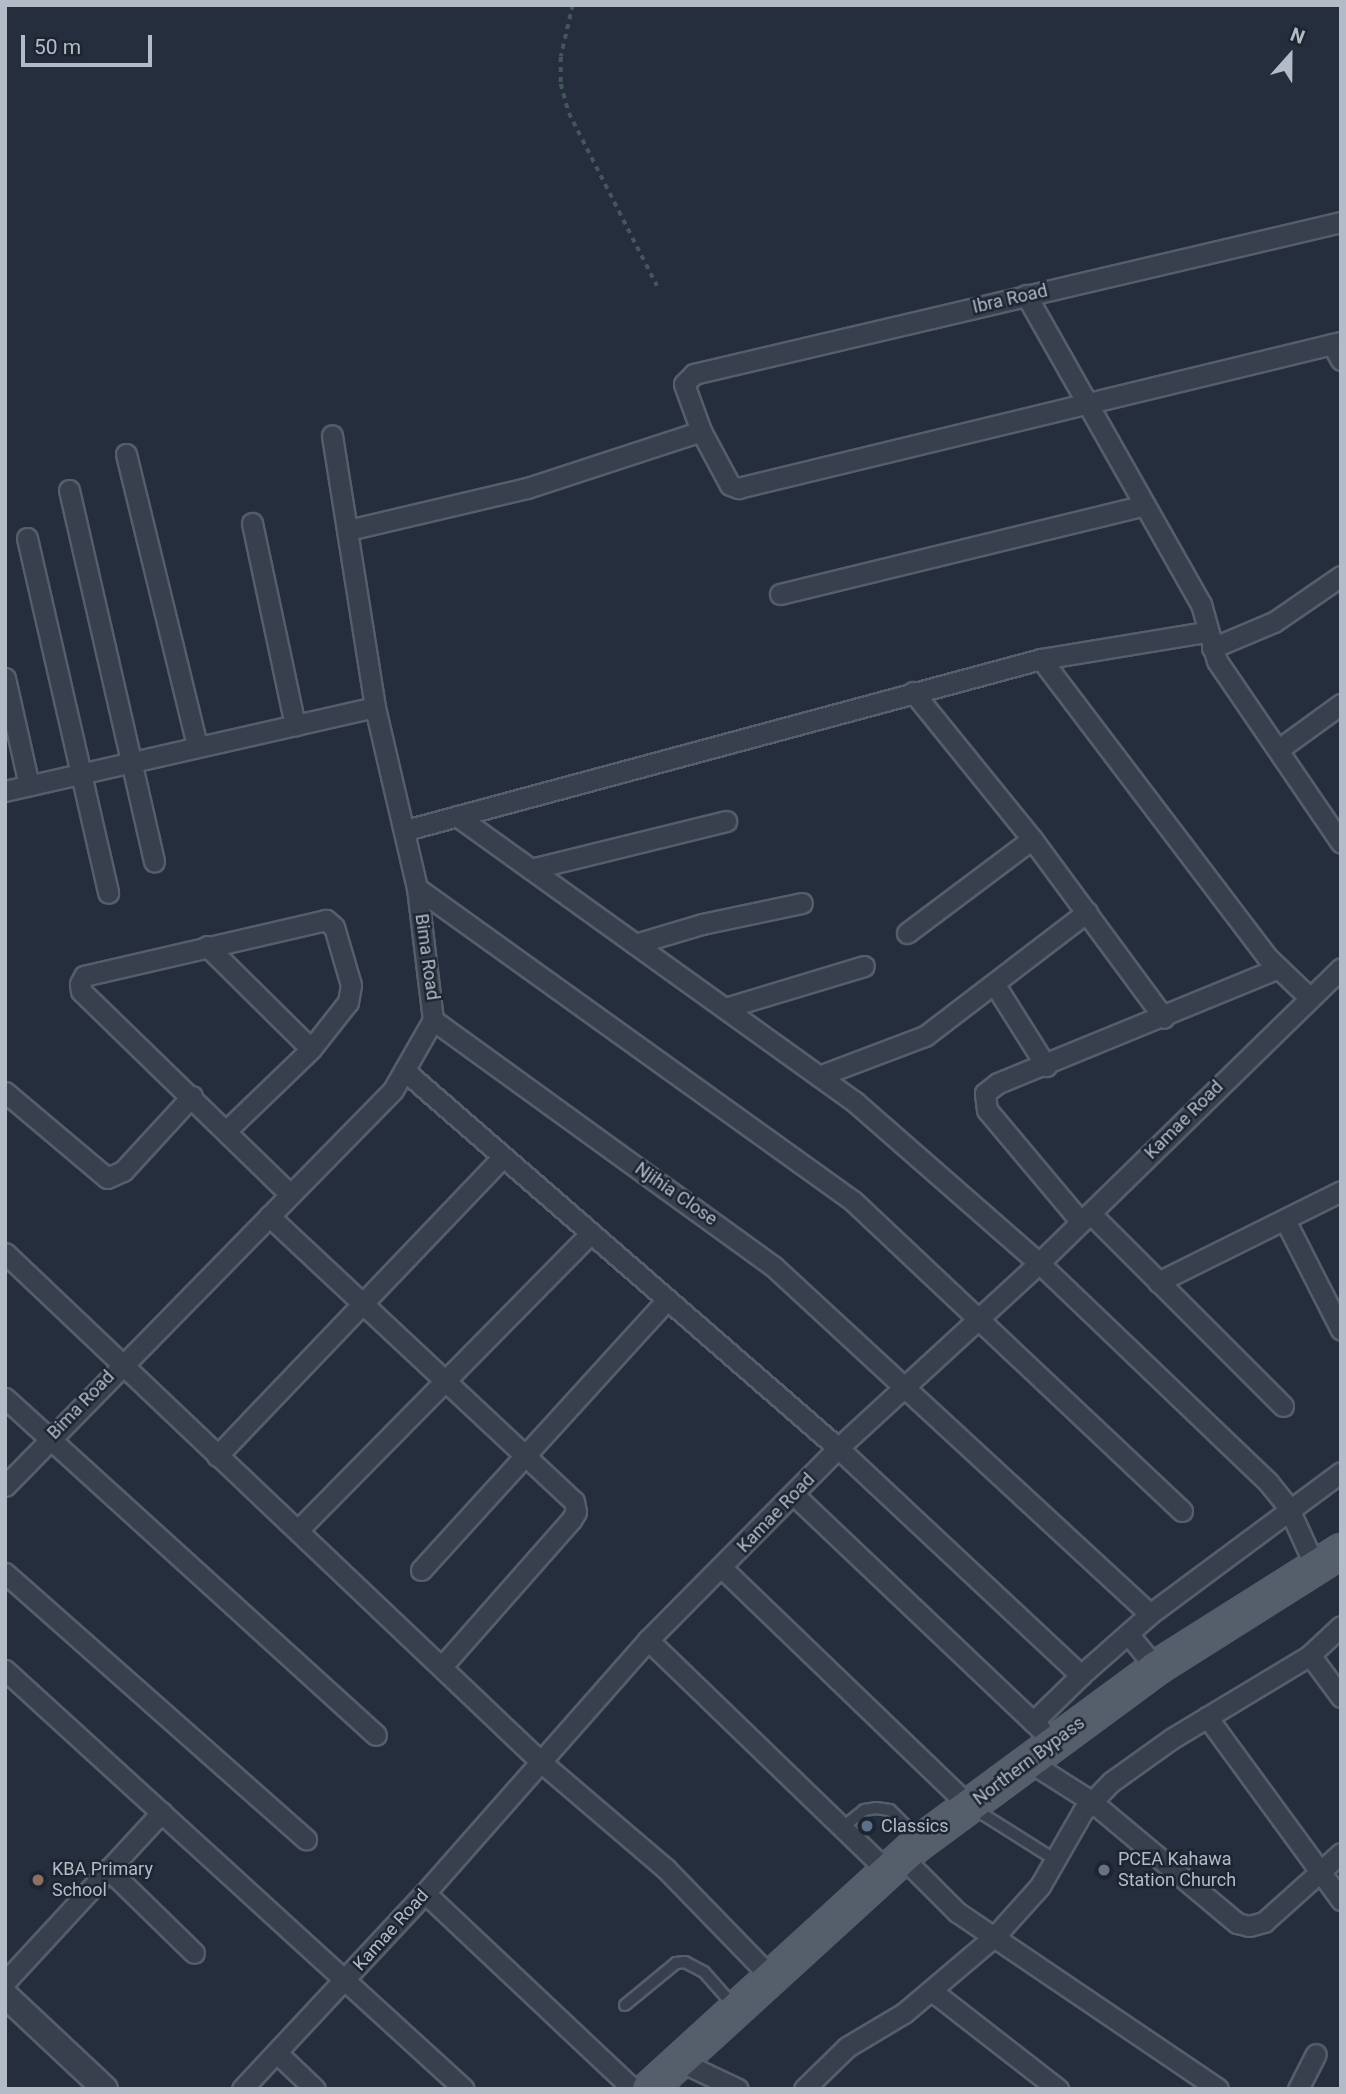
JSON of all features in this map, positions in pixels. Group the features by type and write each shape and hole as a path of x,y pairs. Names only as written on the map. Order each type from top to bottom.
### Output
{"main road":[{"name":"Northern Bypass","path":"649,2089 903,1856 1028,1762 1044,1732 1156,1668 1328,1559"}],"street":[{"name":"Ibra Road","path":"701,431 684,384 694,374 1341,222"},
{"path":"1026,295 1083,401 1201,604 1209,640 1341,843"},
{"path":"348,530 527,488 701,431 730,485 738,488 1083,401 1338,348"},
{"name":"Bima Road","path":"5,1486 406,1072 433,1020 417,888 376,707 332,435"},
{"path":"127,454 197,746"},
{"path":"69,490 154,861"},
{"path":"780,594 1144,505"},
{"path":"252,523 295,724"},
{"path":"27,538 108,893"},
{"path":"406,830 1041,659 1209,640 1274,622 1341,576"},
{"path":"1041,659 1278,968 1309,997"},
{"path":"5,678 29,785"},
{"path":"913,692 1032,839 1164,1018"},
{"path":"1279,749 1341,704"},
{"path":"5,791 376,707"},
{"path":"457,816 855,1102 1039,1263 1268,1482 1328,1559"},
{"path":"531,869 726,821"},
{"path":"907,933 1032,839"},
{"path":"417,888 853,1201 1182,1511"},
{"path":"635,944 702,923 802,903"},
{"path":"820,1076 925,1036 1087,912"},
{"path":"228,1129 311,1049 338,1017 351,985 334,927 314,919 84,976 80,984 81,991 228,1129 290,1194"},
{"path":"207,946 311,1049"},
{"path":"725,1008 864,966"},
{"path":"1278,968 1164,1018 998,1083 983,1100 1086,1218 1158,1282 1283,1406"},
{"name":"Kamae Road","path":"242,2089 425,1893 648,1640 723,1569 838,1448 1039,1263 1341,968"},
{"path":"995,985 1046,1066"},
{"name":"Njihia Close","path":"433,1020 774,1266 1150,1614"},
{"path":"406,1072 501,1159 838,1448 1081,1675"},
{"path":"5,1092 107,1178 123,1171 192,1096"},
{"path":"216,1456 363,1306 501,1159"},
{"path":"1158,1282 1341,1191"},
{"path":"269,1216 574,1501 576,1512 443,1665"},
{"path":"1285,1220 1341,1331"},
{"path":"299,1529 589,1234"},
{"path":"5,1253 216,1456 299,1529 443,1665 542,1763 666,1870 771,1977"},
{"path":"421,1570 666,1301"},
{"path":"5,1398 376,1735"},
{"path":"793,1494 1044,1732 1081,1675 1150,1614 1288,1507 1341,1472"},
{"path":"723,1569 969,1806"},
{"path":"5,1573 306,1839"},
{"path":"804,2089 847,2047 932,1991 996,1936 1041,1886 1054,1859 1091,1801 1142,1759 1310,1655 1341,1626"},
{"path":"1129,1635 1156,1668"},
{"path":"648,1640 842,1828 903,1856 931,1890 1193,2082 1218,2089"},
{"path":"1310,1655 1341,1697"},
{"path":"5,1670 464,2089"},
{"path":"1207,1717 1341,1900"},
{"path":"1028,1762 1091,1801 1237,1923 1248,1926 1264,1922 1341,1853"},
{"path":"5,1982 162,1812"},
{"path":"108,1869 194,1953"},
{"path":"425,1893 633,2089"},
{"path":"932,1991 1058,2089"},
{"path":"5,1995 91,2084"},
{"path":"277,2053 315,2089"},
{"path":"1298,2089 1317,2054"},
{"path":"679,2061 738,2089"}],"lane":[{"path":"969,1806 1054,1859"},
{"path":"842,1828 864,1810 890,1810 903,1856"},
{"path":"625,2005 676,1963 685,1962 704,1972 737,2008"}],"path":[{"path":"573,5 561,57 561,85 569,113 657,286"}],"place":[{"name":"Classics","path":"867,1826"},
{"name":"PCEA Kahawa Station Church","path":"1104,1870"},
{"name":"KBA Primary School","path":"38,1880"}]}
